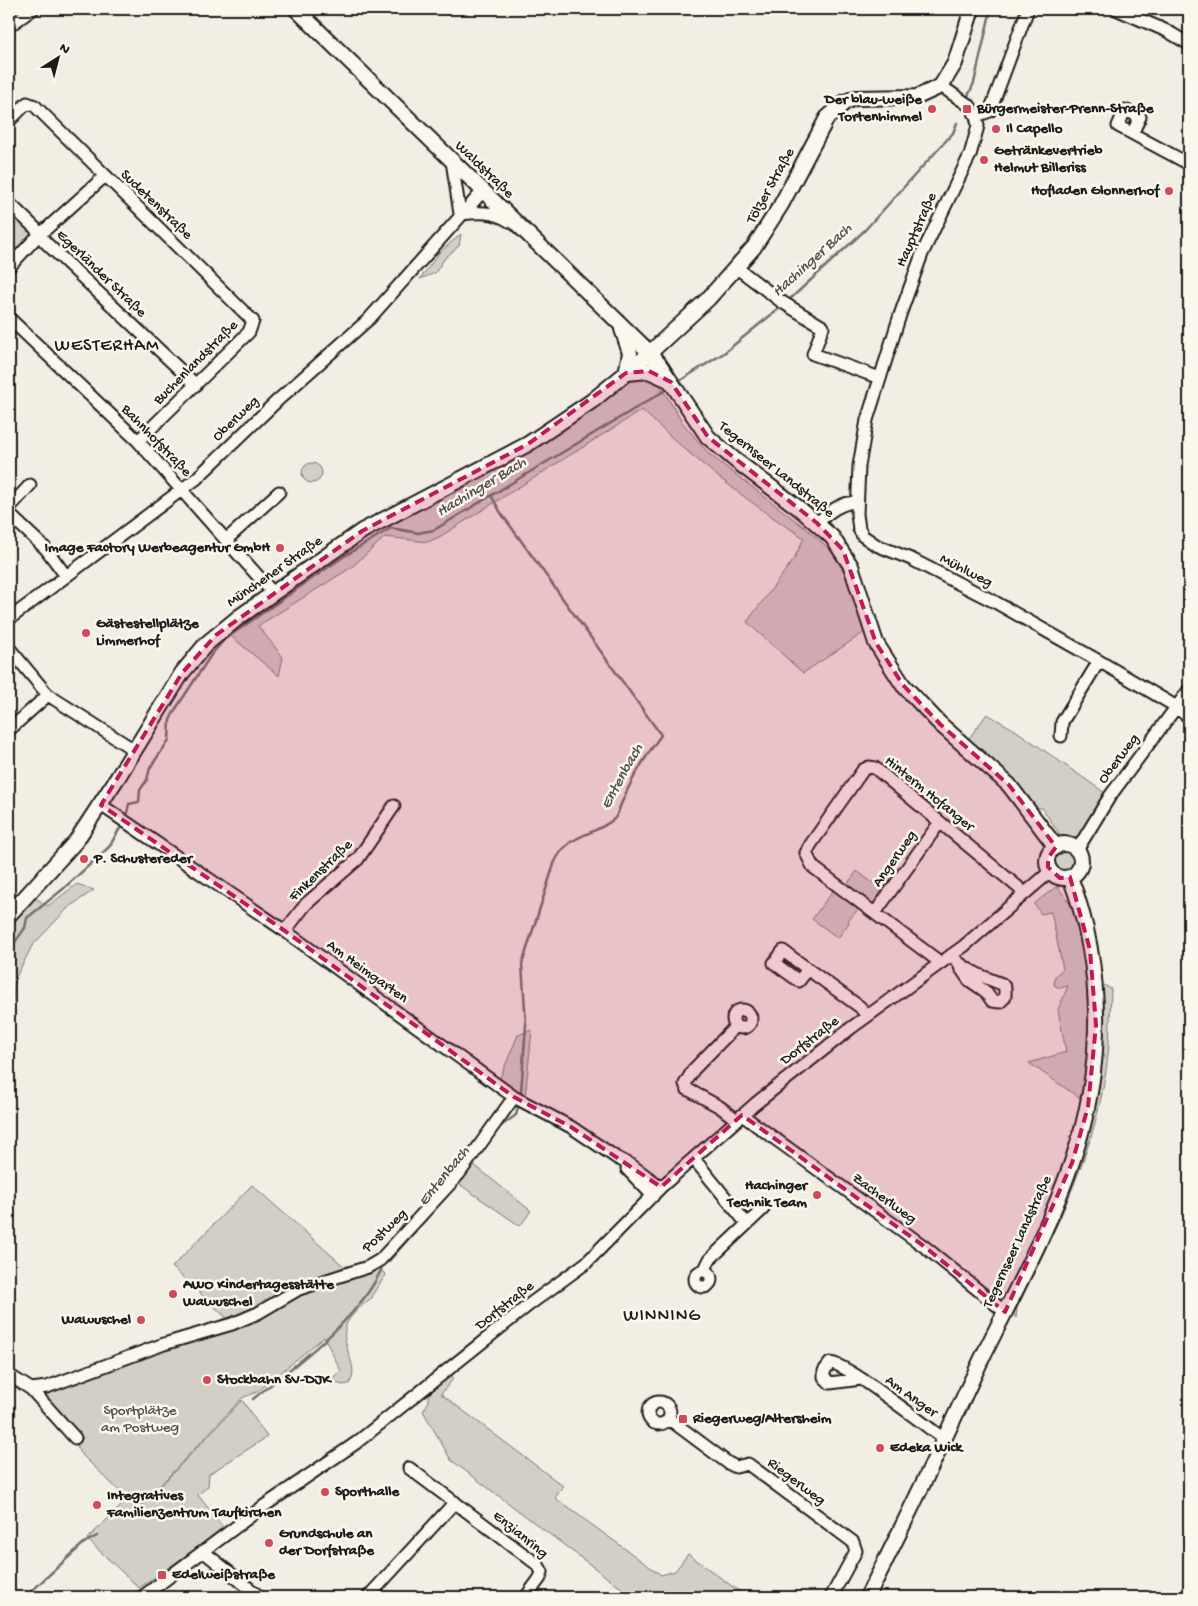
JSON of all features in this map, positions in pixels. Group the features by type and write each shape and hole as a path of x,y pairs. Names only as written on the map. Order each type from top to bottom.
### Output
{"main road":[{"name":"Waldstraße","path":"296,9 650,353"},
{"path":"941,86 955,63 972,9"},
{"name":"Tölzer Straße","path":"650,353 708,299 737,268 768,226 827,118 837,107 855,98 917,97 941,86"},
{"path":"619,322 636,335 650,340 666,338"},
{"path":"619,322 630,353 626,373 649,371 672,382"},
{"name":"Münchener Straße","path":"9,915 66,854 101,805 182,673 194,657 216,635 362,531 528,444 561,423 650,353"},
{"name":"Tegernseer Landstraße","path":"650,353 672,382 698,424 719,448 817,523 842,550 851,566 876,643 903,685 940,724 1009,786 1056,847"},
{"path":"1065,845 1077,850 1080,855 1081,866 1070,877 1060,878 1051,871 1048,858 1056,847 1065,845"},
{"name":"Tegernseer Landstraße","path":"867,1597 1054,1207 1072,1163 1088,1107 1093,1074 1096,1024 1093,966 1086,926 1070,877"}],"street":[{"path":"9,26 33,9"},
{"path":"941,86 970,108 990,111 1028,9"},
{"path":"1116,9 1167,31 1189,44"},
{"name":"Sudetenstraße","path":"9,120 27,103 35,106 254,321 253,326"},
{"name":"Hauptstraße","path":"858,486 863,435 880,378 922,254 970,155 978,126 970,108"},
{"path":"1133,132 1189,164"},
{"path":"452,161 460,214 481,212 499,214 520,227"},
{"path":"9,268 40,235 105,176"},
{"name":"Oberweg","path":"9,619 182,490 278,400 369,319 460,214 483,191"},
{"name":"Egerländer Straße","path":"9,203 63,260 196,385"},
{"path":"737,268 784,304 823,326 813,354 880,378"},
{"name":"Bahnhofstraße","path":"9,318 138,441 273,593"},
{"name":"Buchenlandstraße","path":"138,441 253,326"},
{"path":"9,508 30,485"},
{"name":"Mühlweg","path":"858,486 859,530 867,540 968,588 1099,660 1189,717"},
{"path":"226,540 279,492"},
{"path":"817,523 833,510 848,502 857,502"},
{"path":"9,514 46,549 66,576"},
{"path":"9,648 36,683 48,695 128,746"},
{"path":"1061,736 1062,722 1099,660"},
{"name":"Oberweg","path":"1077,850 1110,796 1189,690"},
{"path":"9,730 48,695"},
{"name":"Hinterm Hofanger","path":"941,963 813,867 806,853 863,770 869,767 875,768 1025,893"},
{"name":"Am Heimgarten","path":"101,805 285,931 514,1097 571,1127 617,1158 631,1165 661,1187"},
{"name":"Finkenstraße","path":"285,931 306,904 358,859 394,806"},
{"name":"Angerweg","path":"875,913 940,822"},
{"name":"Dorfstraße","path":"142,1597 264,1506 356,1443 530,1304 586,1263 661,1187 740,1118 867,1016 952,955 1051,871"},
{"path":"952,955 960,967"},
{"name":"Dorfstraße","path":"808,969 860,1007 867,1016"},
{"name":"Zacherlweg","path":"736,1026 693,1070 685,1084 687,1089 740,1118 925,1247 1005,1312"},
{"name":"Postweg","path":"31,1389 47,1387 164,1344 232,1324 258,1313 299,1289 368,1267 380,1260 459,1174 514,1097"},
{"name":"Am Heimgarten","path":"617,1158 652,1196"},
{"path":"694,1159 746,1224"},
{"path":"704,1271 710,1259 763,1209"},
{"path":"9,1375 31,1389 75,1438"},
{"name":"Am Anger","path":"861,1379 944,1439"},
{"name":"Riegerweg","path":"669,1419 728,1463 736,1467 748,1464 853,1542 856,1551 831,1597"},
{"name":"Enzianring","path":"409,1468 538,1565 542,1572 540,1578 526,1597"},
{"path":"368,1597 455,1502"},
{"path":"204,1552 260,1597"}],"highlighted area":[{"path":"649,371 671,382 708,437 817,523 843,550 876,643 903,685 940,724 1009,785 1056,847 1048,858 1048,867 1060,878 1070,877 1090,950 1096,1025 1088,1107 1072,1163 1005,1312 925,1247 742,1115 661,1187 571,1127 514,1097 285,931 101,805 182,673 216,635 362,531 528,444 626,373"}],"green space":[{"path":"9,207 34,234 9,260"},
{"path":"461,234 459,246 445,258 435,273 420,279 439,253"},
{"path":"646,378 660,385 682,422 709,454 808,530 836,555 851,587 865,632 803,673 747,622 794,559 804,538 720,478 642,410 441,536 428,542 385,537 352,567 258,626 283,657 279,676 226,632 364,536 533,450 599,406 629,380"},
{"path":"308,463 316,463 322,469 322,477 316,483 308,483 302,477 302,469"},
{"path":"987,714 1015,730 1105,793 1078,836 1071,841 1064,841 1042,808 1035,807 1018,787 966,742"},
{"path":"1065,850 1074,853 1077,862 1074,871 1065,874 1056,871 1053,862 1056,853"},
{"path":"857,871 886,893 875,907 846,886"},
{"path":"77,884 94,890 69,907 32,946 15,979 12,1012 9,1012 9,923 32,896 48,906"},
{"path":"1057,886 1073,908 1086,966 1089,1039 1081,1099 1029,1063 1066,1052 1058,1010 1068,986 1060,988 1054,985 1055,976 1063,969 1051,912 1041,914 1034,904"},
{"path":"835,888 860,907 848,921 849,923 838,938 812,919"},
{"path":"1100,983 1111,989 1108,1055 1099,1107 1091,1137 1070,1196 1017,1308 1016,1318 1012,1311 1079,1156"},
{"path":"532,1030 525,1098 499,1080 518,1035"},
{"path":"473,1164 531,1211 520,1226 459,1184"},
{"name":"Sportplätze am Postweg","path":"252,1185 348,1270 380,1269 386,1275 372,1295 373,1297 355,1312 347,1323 345,1339 353,1370 352,1377 349,1384 342,1385 330,1380 341,1371 324,1337 257,1392 242,1398 138,1509 79,1452 77,1445 83,1438 44,1394 67,1382 235,1326 172,1267"},
{"path":"452,1375 453,1379 441,1394 563,1486 555,1498 661,1575 675,1571 688,1554 747,1597 633,1597 451,1460 423,1411 427,1405 429,1393"},
{"path":"242,1400 267,1437 209,1474 208,1486 198,1495 223,1527 197,1548 139,1588 87,1539 127,1500 137,1511"}],"waterway":[{"name":"Hachinger Bach","path":"966,100 974,83 991,9"},
{"name":"Hachinger Bach","path":"788,301 864,231 953,133 957,123"},
{"name":"Hachinger Bach","path":"678,382 724,353 782,306"},
{"name":"Hachinger Bach","path":"126,818 129,804 139,802 140,790 147,780 150,768 169,740 170,720 175,710 211,655 225,639 343,557 391,528 418,533 434,530 669,388"},
{"name":"Entenbach","path":"491,495 501,513 661,735 635,775 616,817 606,825 565,846 554,864 522,964 526,1025 521,1092"},
{"name":"Hachinger Bach","path":"9,946 15,942 25,928 27,918 62,890 109,847 123,823"},
{"name":"Entenbach","path":"497,1129 516,1115 518,1107"},
{"name":"Entenbach","path":"388,1262 427,1218"},
{"path":"253,1399 343,1323 372,1287 382,1268"},
{"path":"25,1597 84,1543 97,1536"}],"place":[{"name":"Der blau-weiße Tortenhimmel","path":"932,109"},
{"name":"Bürgermeister-Prenn-Straße","path":"967,109"},
{"name":"Il Capello","path":"996,129"},
{"name":"Getränkevertrieb Helmut Billeriss","path":"984,160"},
{"name":"Hofladen Glonnerhof","path":"1169,191"},
{"name":"Image Factory Werbeagentur GmbH","path":"280,548"},
{"name":"Gästestellplätze Limmerhof","path":"86,633"},
{"name":"P. Schustereder","path":"84,859"},
{"name":"Hachinger Technik Team","path":"817,1195"},
{"name":"AWO Kindertagesstätte Wawuschel","path":"173,1294"},
{"name":"Wawuschel","path":"141,1320"},
{"name":"Stockbahn SV-DJK","path":"207,1380"},
{"name":"Riegerweg/Altersheim","path":"683,1419"},
{"name":"Edeka Wick","path":"880,1448"},
{"name":"Sporthalle","path":"325,1492"},
{"name":"Integratives Familienzentrum Taufkirchen","path":"97,1505"},
{"name":"Grundschule an der Dorfstraße","path":"269,1543"},
{"name":"Edelweißstraße","path":"162,1575"}],"district":[{"name":"WESTERHAM","path":"107,346"},
{"name":"WINNING","path":"662,1316"}]}
